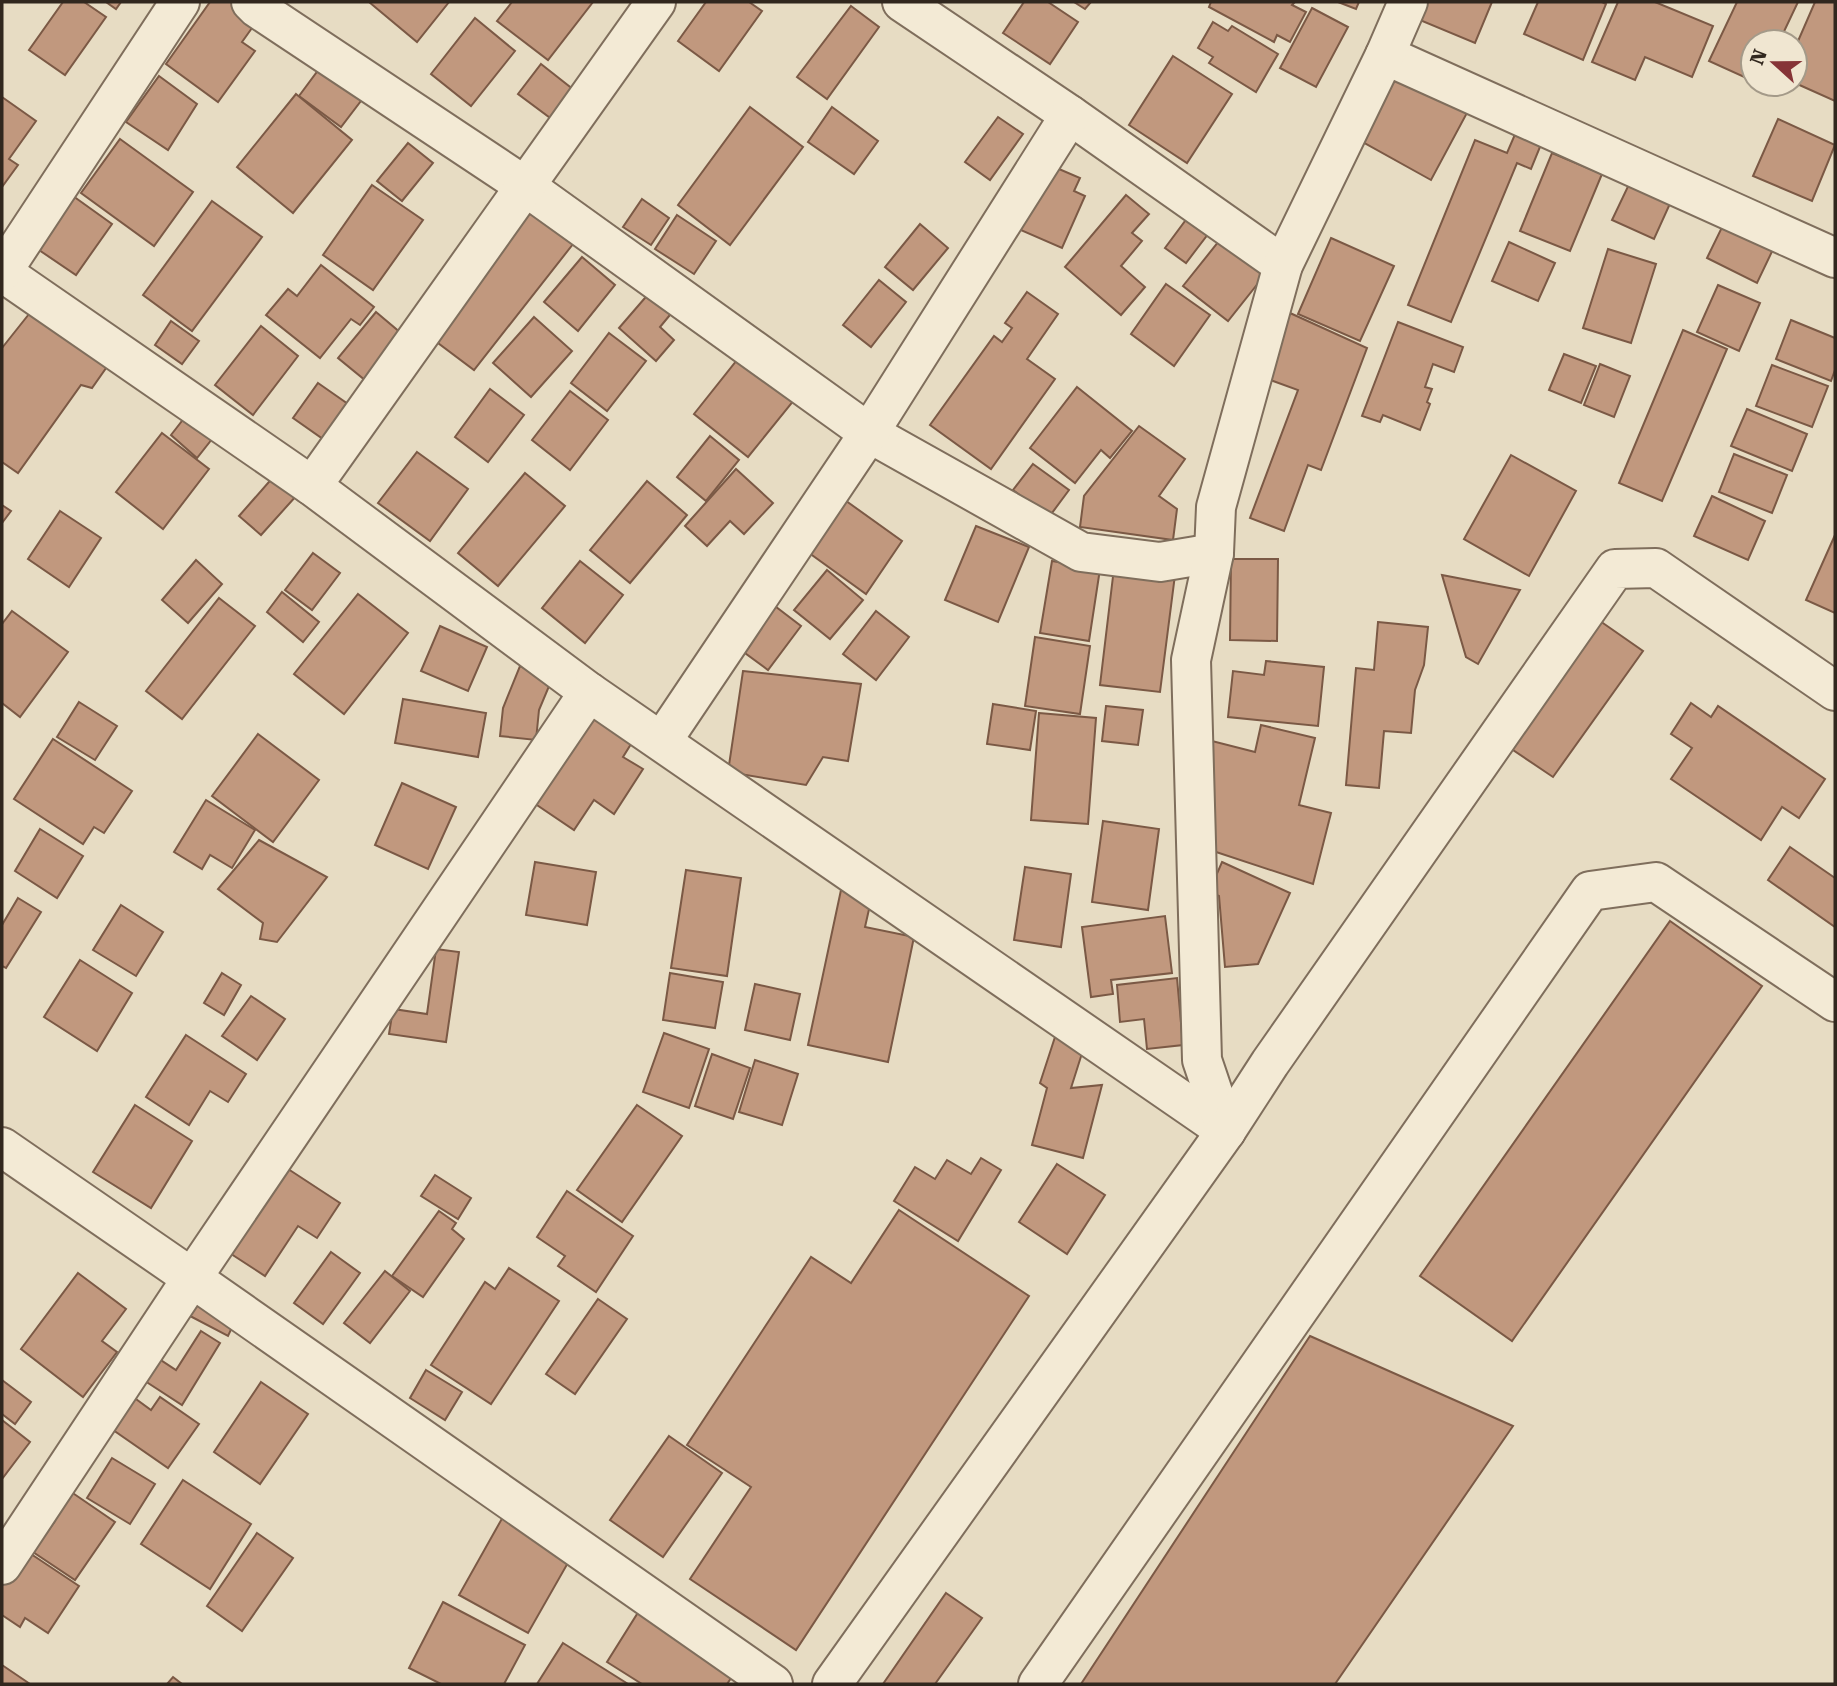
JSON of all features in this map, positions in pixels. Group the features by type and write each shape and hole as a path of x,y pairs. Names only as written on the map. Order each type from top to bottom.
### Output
{"street":[{"path":"180,2 2,272 312,486 589,692 1226,1131"},
{"path":"251,2 525,186 869,433 1081,552 1160,562 1214,553"},
{"path":"312,486 656,2"},
{"path":"902,2 1070,115 1283,265"},
{"path":"1226,1131 1202,1060 1191,660 1214,553 1216,506 1283,265 1408,2"},
{"path":"1385,55 1835,258"},
{"path":"662,741 869,433 1070,115"},
{"path":"832,1684 1226,1131 1286,1040 1615,569 1656,568 1835,691"},
{"path":"2,1565 192,1278 589,692"},
{"path":"1038,1684 1590,891 1656,882 1835,1002"},
{"path":"2,1147 773,1684"}],"building":[{"path":"63,2 84,2 106,17 65,75 29,50"},
{"path":"106,2 121,2 116,9"},
{"path":"210,2 232,2 257,21 242,42 255,51 218,102 166,64"},
{"path":"369,2 449,2 417,42"},
{"path":"512,2 593,2 548,60 497,21"},
{"path":"706,2 749,2 762,11 719,71 678,41"},
{"path":"1024,2 1048,2 1078,22 1050,64 1003,33"},
{"path":"1074,2 1091,2 1085,9"},
{"path":"1211,2 1295,2 1292,5 1306,12 1290,42 1277,35 1274,42 1209,7"},
{"path":"1338,2 1359,2 1356,9"},
{"path":"1422,2 1492,2 1475,43 1415,18"},
{"path":"1538,2 1606,4 1583,60 1524,34"},
{"path":"1618,2 1655,2 1713,26 1692,77 1645,57 1635,80 1592,62"},
{"path":"1737,2 1798,2 1786,28 1739,28 1739,75 1709,61"},
{"path":"1815,2 1835,2 1835,101 1809,89 1809,28 1804,28"},
{"path":"851,6 879,27 827,99 797,77"},
{"path":"1312,8 1348,27 1316,87 1280,68"},
{"path":"475,18 515,51 471,106 431,74"},
{"path":"1213,22 1228,31 1232,26 1278,54 1256,92 1209,63 1213,57 1198,48"},
{"path":"1173,56 1232,94 1187,163 1129,125"},
{"path":"325,61 367,93 341,127 299,96"},
{"path":"541,64 579,94 557,123 518,94"},
{"path":"1398,74 1468,111 1431,180 1361,141"},
{"path":"159,76 197,104 168,150 126,122"},
{"path":"296,94 352,140 293,213 237,167"},
{"path":"2,97 36,121 9,159 18,165 2,187"},
{"path":"750,107 803,147 730,245 678,205"},
{"path":"832,107 878,141 854,174 808,142"},
{"path":"998,117 1023,134 990,180 965,162"},
{"path":"1778,119 1835,145 1812,201 1753,176"},
{"path":"1516,132 1542,142 1531,169 1517,163 1451,322 1408,305 1475,140 1507,153"},
{"path":"120,139 193,192 154,246 81,193"},
{"path":"408,143 433,163 402,201 377,181"},
{"path":"1552,153 1602,174 1570,251 1520,231"},
{"path":"1045,163 1080,178 1074,191 1085,196 1062,248 1016,228"},
{"path":"1632,178 1673,197 1654,239 1612,220"},
{"path":"372,185 423,220 373,290 323,255"},
{"path":"1126,195 1149,214 1132,233 1142,241 1121,266 1145,287 1121,315 1065,267"},
{"path":"73,196 112,224 76,275 36,248"},
{"path":"642,199 669,218 651,245 623,227"},
{"path":"212,201 262,237 192,331 143,295"},
{"path":"533,205 577,239 474,370 430,337"},
{"path":"1194,209 1215,225 1186,263 1165,248"},
{"path":"677,215 716,241 694,274 655,249"},
{"path":"1727,217 1777,241 1757,283 1707,258"},
{"path":"920,224 948,248 913,290 885,267"},
{"path":"1227,231 1271,267 1228,321 1183,286"},
{"path":"1331,238 1394,266 1360,341 1298,314"},
{"path":"1509,242 1555,263 1538,301 1492,281"},
{"path":"1608,249 1656,264 1631,343 1583,328"},
{"path":"582,257 615,285 578,331 544,302"},
{"path":"321,265 374,307 360,325 351,319 320,358 266,315 288,289 297,296"},
{"path":"879,280 906,302 871,347 843,325"},
{"path":"657,284 679,304 660,327 674,340 656,361 619,328"},
{"path":"1166,284 1210,315 1174,366 1131,334"},
{"path":"1718,285 1760,303 1739,351 1697,332"},
{"path":"1027,292 1058,314 1027,359 1055,379 991,469 930,425 994,336 1002,342 1012,328 1005,323"},
{"path":"33,309 111,361 92,388 81,385 18,473 2,462 2,348"},
{"path":"376,312 408,339 371,385 338,358"},
{"path":"1290,313 1367,348 1321,470 1308,465 1284,531 1250,518 1298,390 1265,378"},
{"path":"534,317 572,351 531,397 493,363"},
{"path":"1791,320 1835,338 1835,370 1831,381 1776,359"},
{"path":"171,321 199,341 182,364 155,345"},
{"path":"1398,322 1463,347 1454,372 1433,364 1425,387 1432,389 1427,402 1430,404 1420,430 1383,415 1380,422 1362,416"},
{"path":"261,326 298,356 253,415 215,385"},
{"path":"1683,330 1727,349 1662,501 1619,483"},
{"path":"609,333 646,361 607,411 571,383"},
{"path":"745,350 799,394 748,457 694,414"},
{"path":"1564,354 1596,366 1581,403 1549,390"},
{"path":"1600,364 1630,376 1614,417 1584,405"},
{"path":"1772,365 1828,386 1812,427 1756,406"},
{"path":"318,383 348,404 323,439 293,418"},
{"path":"1077,387 1132,431 1110,458 1101,450 1075,483 1030,448"},
{"path":"490,389 524,415 488,462 455,437"},
{"path":"570,391 608,420 570,470 532,440"},
{"path":"1747,409 1807,434 1792,471 1731,446"},
{"path":"189,412 216,434 197,458 171,435"},
{"path":"1139,426 1185,459 1159,496 1177,509 1173,540 1080,527 1084,496"},
{"path":"162,433 209,469 163,529 116,492"},
{"path":"710,436 739,460 706,501 677,477"},
{"path":"417,452 468,489 430,541 378,503"},
{"path":"1734,454 1787,475 1772,513 1719,492"},
{"path":"1511,455 1576,491 1529,576 1464,539"},
{"path":"1033,464 1069,490 1049,517 1013,490"},
{"path":"736,469 773,503 744,534 730,521 707,546 685,526"},
{"path":"525,473 565,506 498,586 458,553"},
{"path":"275,475 297,495 261,535 239,516"},
{"path":"647,481 687,515 630,583 590,550"},
{"path":"1712,496 1765,521 1748,560 1694,536"},
{"path":"842,498 902,541 866,594 805,550"},
{"path":"2,505 11,511 2,523"},
{"path":"60,511 101,538 69,587 28,559"},
{"path":"976,526 1029,547 998,622 945,600"},
{"path":"1835,535 1835,613 1806,600"},
{"path":"313,553 340,573 312,610 285,590"},
{"path":"1231,559 1278,559 1277,641 1230,640"},
{"path":"196,560 222,584 188,623 162,600"},
{"path":"580,561 623,595 585,643 542,608"},
{"path":"1052,561 1100,569 1089,641 1040,633"},
{"path":"1114,568 1175,575 1160,692 1100,685"},
{"path":"827,570 863,600 830,639 794,610"},
{"path":"1442,575 1520,590 1478,664 1466,657"},
{"path":"282,592 319,622 303,642 267,612"},
{"path":"358,594 408,633 344,714 294,674"},
{"path":"219,598 255,626 182,719 146,691"},
{"path":"767,600 801,626 768,670 734,645"},
{"path":"12,611 68,652 20,717 2,703 2,624"},
{"path":"876,611 909,637 876,680 843,654"},
{"path":"1600,621 1643,651 1553,777 1510,748"},
{"path":"1378,622 1428,627 1424,665 1415,690 1411,733 1384,731 1379,788 1346,785 1356,668 1374,670"},
{"path":"440,626 487,647 468,691 421,671"},
{"path":"1035,637 1090,646 1080,714 1025,706"},
{"path":"1266,661 1324,667 1318,726 1228,717 1233,671 1264,675"},
{"path":"520,666 552,679 539,710 536,740 500,736 503,708"},
{"path":"743,671 861,684 848,761 823,757 806,785 728,772"},
{"path":"403,699 486,713 478,757 395,743"},
{"path":"79,702 117,726 95,760 57,737"},
{"path":"1691,703 1711,717 1718,706 1825,779 1799,818 1782,807 1761,840 1671,779 1692,748 1671,734"},
{"path":"993,704 1036,711 1030,750 987,744"},
{"path":"589,705 636,736 623,757 643,769 614,814 594,800 574,830 528,799"},
{"path":"1106,706 1143,710 1138,745 1102,741"},
{"path":"1039,713 1096,718 1088,824 1031,820"},
{"path":"1261,725 1315,738 1299,805 1331,813 1313,884 1204,848 1212,741 1255,752"},
{"path":"258,734 319,780 273,842 212,796"},
{"path":"53,739 132,791 104,833 94,827 83,844 14,799"},
{"path":"402,783 456,807 428,869 375,845"},
{"path":"206,800 255,830 232,868 210,855 202,869 174,852"},
{"path":"1103,821 1159,829 1148,910 1092,902"},
{"path":"40,829 83,856 57,898 15,871"},
{"path":"259,840 327,877 277,942 260,939 263,923 218,889"},
{"path":"1790,847 1835,878 1835,927 1768,880"},
{"path":"535,862 596,872 587,925 526,915"},
{"path":"1222,862 1290,893 1258,964 1225,967 1219,896 1209,892"},
{"path":"1025,867 1071,874 1061,947 1014,940"},
{"path":"686,870 741,878 727,976 671,968"},
{"path":"841,890 872,896 865,927 914,937 888,1062 808,1045"},
{"path":"18,898 41,912 6,968 2,966 2,925"},
{"path":"121,905 163,932 136,976 93,950"},
{"path":"1165,916 1172,973 1111,980 1113,994 1091,997 1082,927"},
{"path":"1670,921 1762,986 1512,1341 1420,1276"},
{"path":"436,949 459,952 446,1042 389,1034 393,1009 427,1014"},
{"path":"80,960 132,993 97,1051 44,1017"},
{"path":"222,973 241,985 224,1015 204,1003"},
{"path":"670,973 723,982 715,1028 663,1020"},
{"path":"1177,978 1183,1045 1147,1049 1144,1019 1120,1022 1117,985"},
{"path":"755,984 800,994 790,1040 745,1030"},
{"path":"251,996 285,1019 257,1060 222,1036"},
{"path":"664,1033 709,1049 689,1108 643,1092"},
{"path":"186,1035 246,1074 228,1102 210,1091 189,1125 146,1097"},
{"path":"1055,1037 1084,1047 1071,1088 1102,1085 1083,1158 1032,1145 1047,1088 1040,1083"},
{"path":"712,1054 750,1068 733,1119 695,1106"},
{"path":"755,1060 798,1074 782,1125 739,1112"},
{"path":"135,1105 192,1141 151,1208 93,1172"},
{"path":"637,1105 682,1136 622,1222 577,1190"},
{"path":"981,1158 1001,1170 958,1241 894,1201 915,1167 935,1179 947,1160 971,1174"},
{"path":"1057,1164 1105,1195 1067,1254 1019,1222"},
{"path":"282,1165 340,1203 317,1238 298,1226 265,1276 225,1250"},
{"path":"435,1175 471,1198 458,1219 421,1196"},
{"path":"567,1191 633,1236 596,1292 558,1266 565,1256 537,1237"},
{"path":"899,1210 1029,1296 796,1650 690,1579 751,1487 687,1445 811,1257 851,1283"},
{"path":"439,1211 456,1223 452,1229 464,1239 423,1297 392,1276"},
{"path":"331,1252 360,1273 323,1324 294,1303"},
{"path":"509,1268 559,1301 491,1404 431,1365 485,1282 495,1289"},
{"path":"385,1271 410,1291 370,1343 344,1323"},
{"path":"78,1273 126,1309 102,1341 117,1352 83,1397 21,1349"},
{"path":"199,1297 237,1317 228,1336 190,1316"},
{"path":"598,1299 627,1319 575,1394 546,1374"},
{"path":"201,1331 220,1343 182,1405 145,1381 159,1359 176,1370"},
{"path":"1310,1336 1513,1426 1335,1684 1081,1684"},
{"path":"426,1370 462,1392 445,1420 410,1398"},
{"path":"2,1380 31,1402 15,1424 2,1414"},
{"path":"261,1382 308,1414 260,1484 214,1452"},
{"path":"125,1391 151,1410 160,1397 199,1424 168,1468 103,1423"},
{"path":"2,1420 30,1442 2,1479"},
{"path":"669,1436 722,1473 663,1557 610,1520"},
{"path":"112,1458 155,1484 130,1524 87,1498"},
{"path":"183,1480 251,1524 210,1589 141,1544"},
{"path":"61,1485 115,1522 75,1580 33,1552 55,1521 42,1512"},
{"path":"504,1515 573,1554 528,1633 459,1595"},
{"path":"257,1533 293,1558 242,1631 207,1606"},
{"path":"22,1548 79,1586 48,1633 25,1618 20,1627 2,1615 2,1579"},
{"path":"946,1593 982,1618 935,1684 883,1684"},
{"path":"443,1602 525,1645 504,1684 441,1684 409,1668"},
{"path":"644,1603 740,1665 727,1684 642,1684 607,1662"},
{"path":"563,1643 628,1684 537,1684"},
{"path":"2,1665 30,1684 2,1684"},
{"path":"173,1677 182,1684 167,1684"}]}
